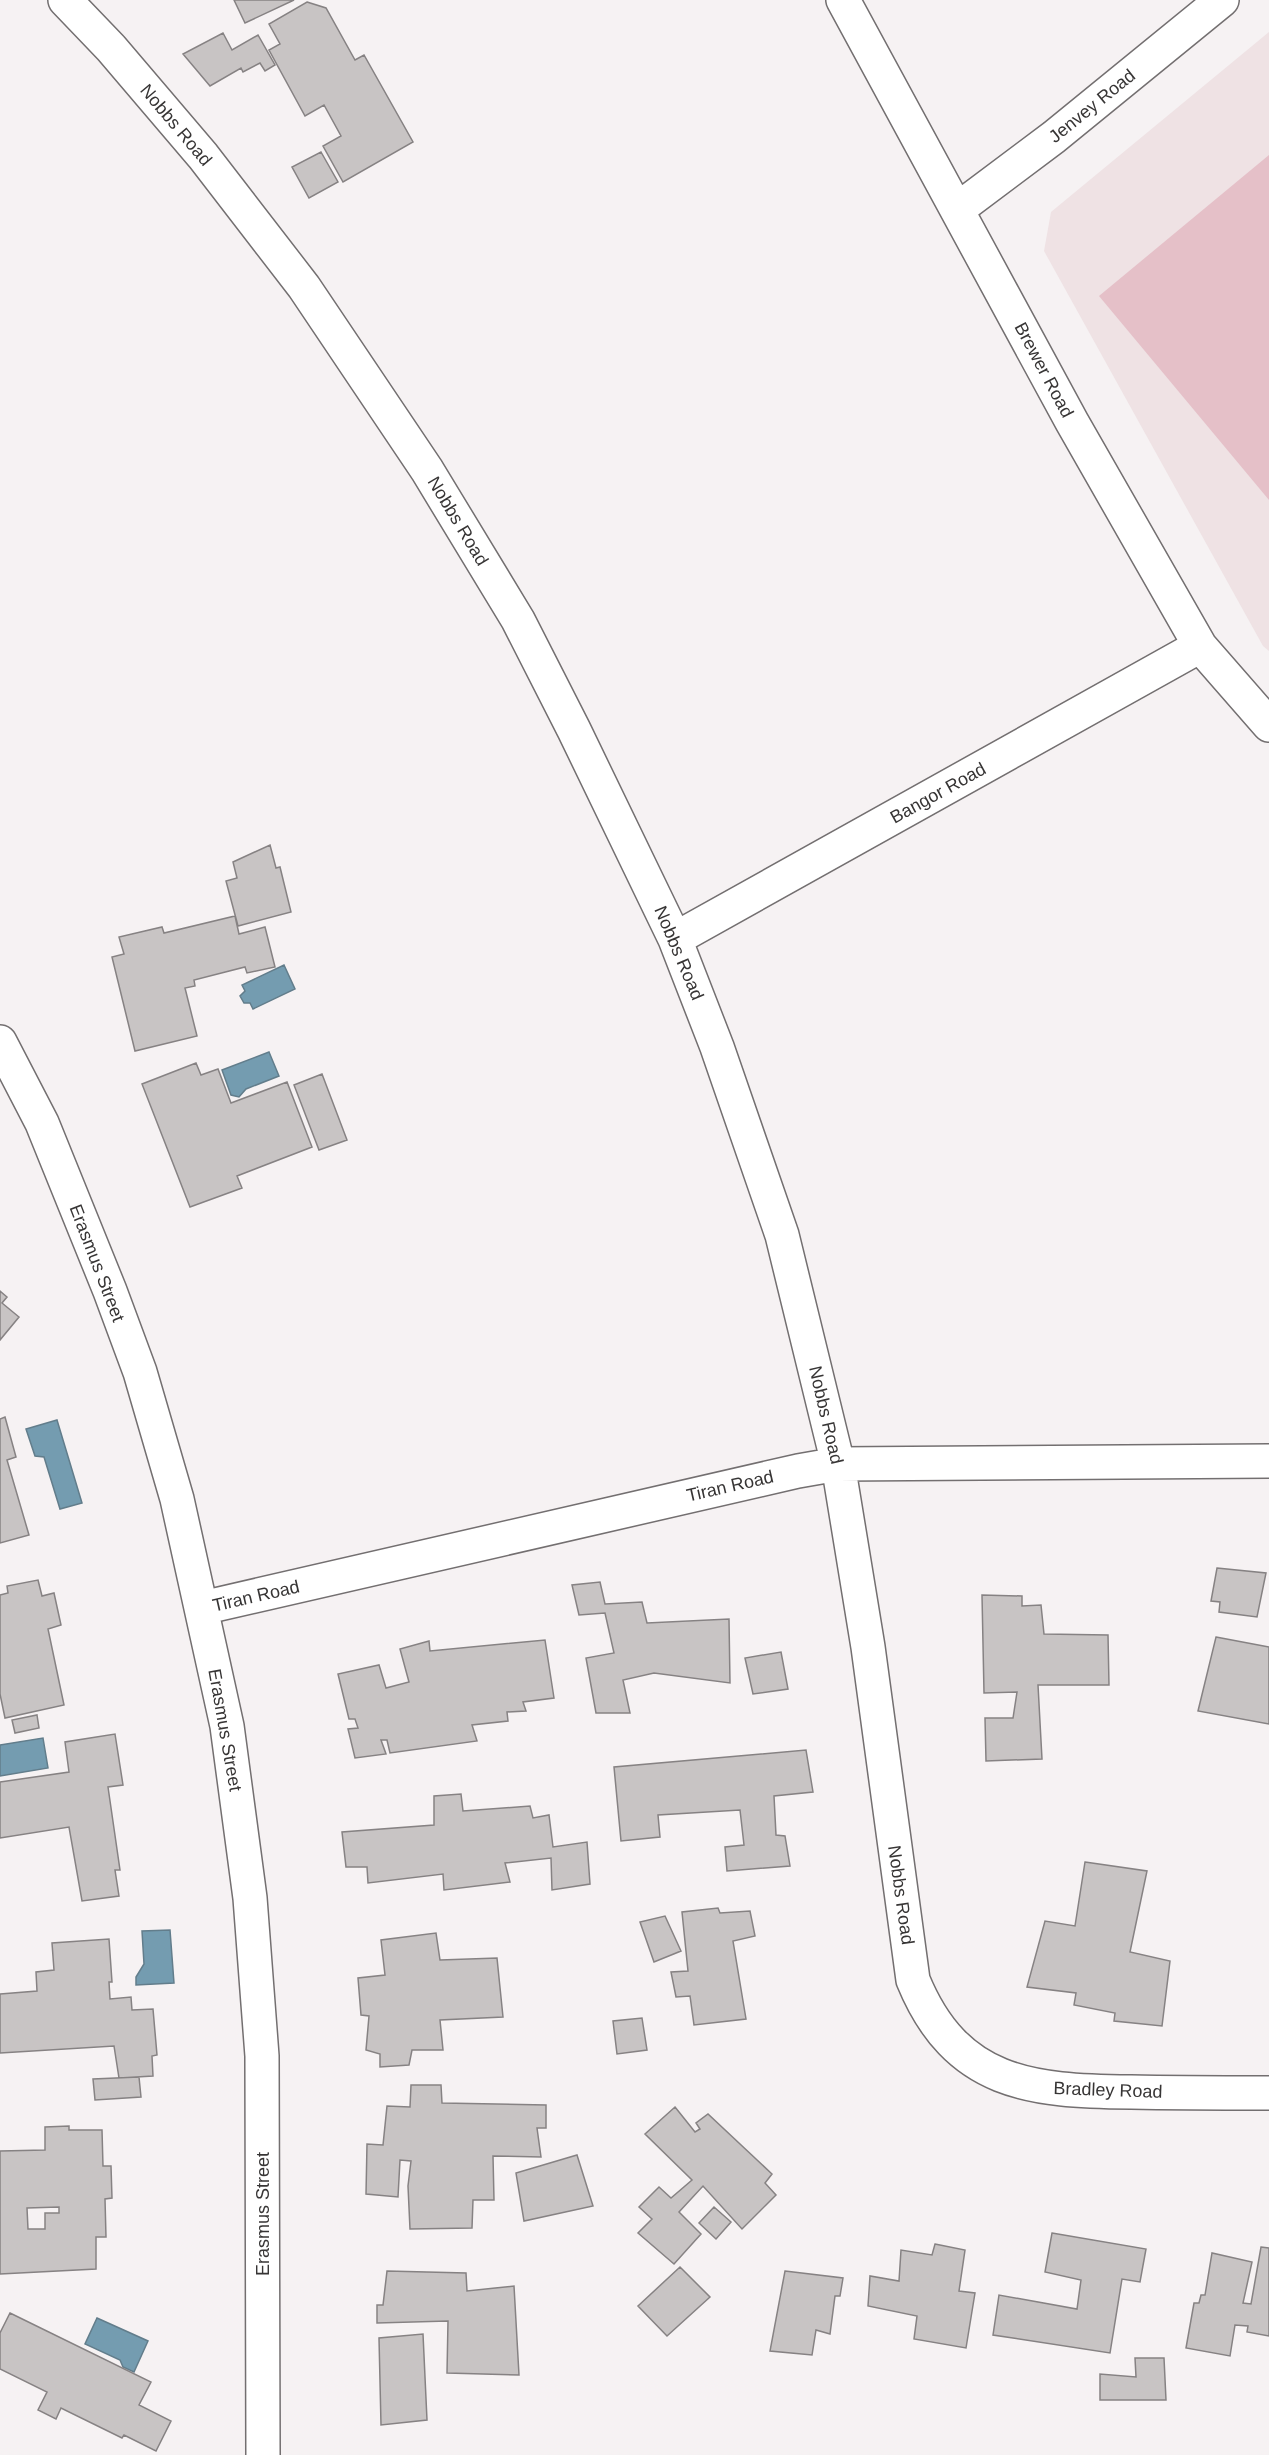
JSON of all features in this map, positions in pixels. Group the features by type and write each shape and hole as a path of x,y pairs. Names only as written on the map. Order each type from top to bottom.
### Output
{"street":[{"name":"Nobbs Road","path":"65,0 111,48 203,156 304,286 428,470 518,620 675,939 717,1047 782,1235 838,1464 868,1647 913,1980 922,2003 958,2048"},
{"name":"Brewer Road","path":"843,0 1072,422 1200,646 1269,725"},
{"name":"Jenvey Road","path":"958,209 1054,137 1222,0"},
{"name":"Bangor Road","path":"675,939 1200,646"},
{"name":"Erasmus Street","path":"0,1042 42,1123 140,1372 177,1499 227,1726 242,1829 261,2045 263,2455"},
{"name":"Tiran Road","path":"202,1608 798,1471 838,1464 1269,1461"},
{"name":"Bradley Road","path":"958,2048 980,2065 1015,2082 1044,2088 1084,2092 1269,2093"}],"shaded area":[{"path":"1269,32 1269,651 1263,646 1044,251 1051,212"},
{"path":"1269,155 1269,500 1099,296"}],"water":[{"path":"284,965 295,989 253,1009 250,1003 244,1003 240,996 245,991 242,985"},
{"path":"269,1052 279,1076 246,1089 239,1097 231,1095 222,1070"},
{"path":"57,1420 82,1503 60,1509 44,1457 35,1456 26,1429"},
{"path":"43,1738 48,1768 0,1776 0,1745"},
{"path":"170,1930 174,1983 136,1985 136,1977 144,1964 142,1931"},
{"path":"97,2318 148,2341 134,2372 123,2367 120,2360 85,2344"}],"building":[{"path":"234,0 294,0 245,23"},
{"path":"307,2 326,8 355,60 364,55 413,142 343,182 323,146 341,136 324,105 305,116 269,50 280,44 269,24"},
{"path":"223,33 232,50 258,35 275,65 265,71 260,63 243,72 241,68 210,86 183,54"},
{"path":"321,152 338,182 309,198 292,167"},
{"path":"270,845 276,868 280,867 291,912 238,926 226,881 237,878 233,862"},
{"path":"235,916 239,934 265,927 275,967 247,973 245,967 194,980 195,986 185,988 197,1036 135,1051 112,957 124,954 119,937 162,927 164,933"},
{"path":"196,1063 201,1075 218,1069 231,1103 287,1082 312,1147 237,1176 242,1188 190,1207 142,1084"},
{"path":"322,1074 347,1140 319,1150 294,1085"},
{"path":"0,1291 7,1297 2,1303 19,1317 0,1340"},
{"path":"5,1417 16,1457 7,1460 29,1535 0,1543 0,1419"},
{"path":"1217,1568 1266,1573 1257,1617 1219,1612 1220,1602 1211,1601"},
{"path":"38,1580 42,1596 54,1593 61,1625 48,1629 64,1705 5,1718 0,1694 0,1595 8,1593 7,1586"},
{"path":"600,1582 605,1604 642,1602 647,1623 729,1619 730,1683 654,1673 623,1680 630,1713 596,1713 586,1658 614,1653 605,1613 579,1615 572,1585"},
{"path":"982,1595 1022,1596 1022,1606 1041,1605 1044,1634 1108,1635 1109,1685 1038,1685 1042,1759 986,1761 985,1718 1013,1718 1017,1692 984,1693"},
{"path":"1216,1637 1269,1647 1269,1724 1198,1711"},
{"path":"545,1640 554,1698 523,1702 526,1711 507,1712 508,1721 472,1725 477,1741 390,1753 387,1740 381,1740 386,1754 355,1758 348,1729 358,1728 355,1719 349,1719 338,1674 379,1665 386,1688 409,1682 400,1649 429,1641 430,1651"},
{"path":"781,1652 788,1689 753,1694 745,1658"},
{"path":"37,1715 39,1728 15,1733 12,1720"},
{"path":"115,1734 123,1785 108,1787 120,1870 115,1870 119,1896 82,1901 69,1827 0,1838 0,1782 69,1772 65,1742"},
{"path":"806,1750 813,1792 774,1796 776,1835 785,1836 790,1866 727,1871 725,1847 744,1845 740,1810 658,1815 660,1837 621,1841 614,1767"},
{"path":"461,1794 463,1811 530,1806 533,1818 549,1815 553,1847 587,1842 590,1884 552,1890 551,1858 505,1863 510,1882 444,1890 443,1874 368,1883 367,1867 346,1867 342,1832 434,1825 434,1796"},
{"path":"1085,1862 1147,1871 1130,1952 1170,1961 1162,2026 1114,2021 1115,2013 1074,2005 1076,1993 1027,1987 1045,1921 1075,1926"},
{"path":"718,1908 720,1913 750,1911 755,1936 733,1941 746,2019 694,2025 690,1996 676,1997 671,1972 688,1971 682,1912"},
{"path":"665,1916 681,1951 654,1962 640,1922"},
{"path":"436,1933 440,1960 497,1958 503,2017 440,2020 443,2050 412,2050 409,2065 380,2067 380,2054 366,2050 369,2016 361,2015 358,1978 385,1975 381,1940"},
{"path":"109,1939 112,1982 109,1982 110,1999 131,1997 132,2010 153,2009 157,2055 152,2056 153,2076 119,2078 114,2046 0,2053 0,1994 37,1991 36,1972 54,1970 52,1943"},
{"path":"642,2018 647,2050 617,2054 613,2021"},
{"path":"139,2077 141,2097 95,2100 93,2079"},
{"path":"411,2085 441,2085 442,2103 546,2105 546,2128 537,2128 541,2157 493,2156 494,2200 473,2200 472,2228 410,2229 408,2186 411,2161 400,2160 398,2197 366,2194 367,2144 383,2145 387,2106 410,2107"},
{"path":"675,2107 695,2132 700,2129 696,2123 708,2114 772,2174 765,2183 776,2195 742,2229 703,2186 679,2212 701,2234 674,2264 638,2233 652,2219 639,2207 659,2187 671,2198 692,2180 645,2134"},
{"path":"69,2126 69,2130 102,2130 103,2166 111,2166 112,2198 105,2199 106,2237 96,2237 96,2269 0,2274 0,2151 45,2150 45,2127","holes":["59,2207 59,2213 45,2213 45,2229 28,2229 27,2208"]},
{"path":"577,2155 593,2206 524,2221 516,2173"},
{"path":"714,2207 731,2222 716,2239 699,2223"},
{"path":"1052,2233 1146,2249 1140,2282 1122,2279 1110,2353 993,2335 999,2295 1077,2309 1081,2280 1045,2272"},
{"path":"935,2244 965,2250 959,2291 975,2293 966,2348 914,2339 917,2316 868,2306 870,2276 899,2281 901,2250 932,2255"},
{"path":"1261,2247 1269,2248 1269,2336 1247,2332 1248,2326 1235,2325 1230,2356 1186,2348 1194,2303 1199,2303 1201,2295 1205,2295 1212,2253 1252,2262 1243,2303 1251,2304"},
{"path":"680,2267 710,2297 667,2336 638,2306"},
{"path":"387,2271 466,2273 467,2291 514,2286 519,2375 447,2373 448,2321 377,2323 377,2305 383,2305"},
{"path":"785,2271 843,2278 840,2296 835,2296 830,2334 816,2330 812,2355 770,2351"},
{"path":"10,2313 151,2382 139,2405 171,2421 156,2451 124,2435 122,2438 61,2408 56,2419 38,2410 47,2392 0,2369 0,2333"},
{"path":"423,2334 427,2420 381,2425 379,2338"},
{"path":"1135,2358 1164,2358 1166,2400 1100,2400 1100,2374 1136,2377"}]}
